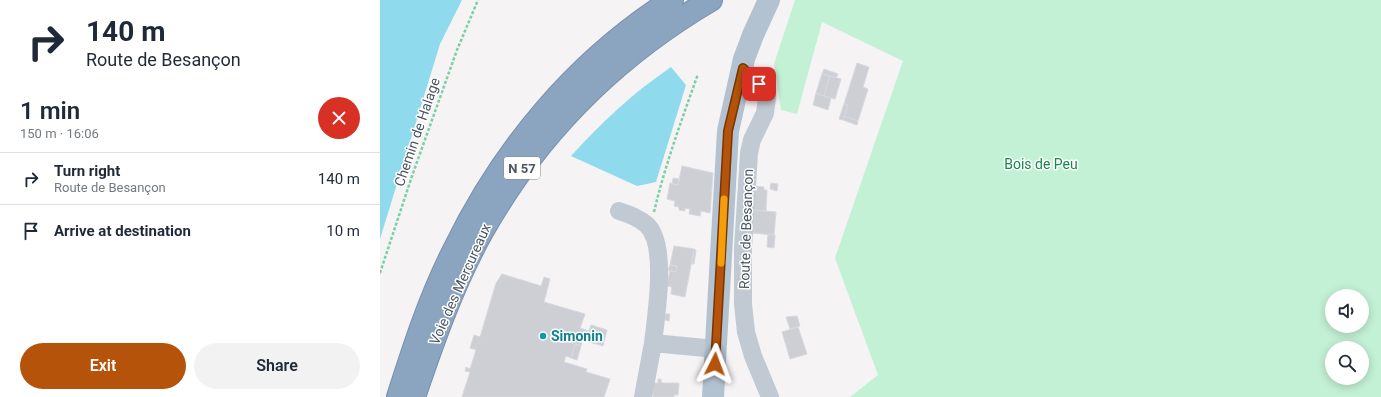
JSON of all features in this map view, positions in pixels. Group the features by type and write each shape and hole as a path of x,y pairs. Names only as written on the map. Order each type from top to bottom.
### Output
{"highway":[{"name":"Voie des Mercureaux","path":"398,397 428,311 453,251 481,199 513,150 550,104 591,62 636,25 672,0"},
{"name":"Voie des Mercureaux","path":"414,397 435,336 468,258 495,209 527,161 563,118 604,78 647,42 711,0"}],"main road":[{"path":"714,387 728,131 744,59 769,0"}],"street":[{"name":"Route de Besançon","path":"743,68 759,84 767,98 765,113 752,140 749,153 743,248 746,332 753,356 770,397"},
{"path":"619,211 639,220 650,230 654,236 660,268 653,344 643,397"},
{"path":"653,344 716,349"}],"path":[{"name":"Chemin de Halage","path":"380,273 412,176 457,50 478,0"},
{"path":"650,230 659,190 698,74"}],"green space":[{"name":"Bois de Peu","path":"795,0 1381,0 1381,397 850,397 878,375 835,258 903,61 822,22 797,114 781,110 774,64"}],"water":[{"path":"380,0 462,0 440,44 380,239"},
{"path":"671,67 686,85 656,182 637,186 571,156 618,108"}],"building":[{"path":"857,63 869,67 863,87 868,89 858,121 844,116 848,105 844,104"},
{"path":"824,69 838,74 836,78 822,74"},
{"path":"822,74 830,76 824,96 816,93"},
{"path":"830,76 841,79 835,99 824,96"},
{"path":"816,93 831,98 828,110 813,105"},
{"path":"844,104 848,105 843,120 839,119"},
{"path":"844,116 858,121 857,125 843,120"},
{"path":"682,166 713,173 710,213 701,211 700,216 689,214 690,209 685,208 685,211 679,210 679,207 674,206 675,201 667,199 670,183 678,185"},
{"path":"673,178 679,179 678,185 672,184"},
{"path":"771,183 778,184 777,191 770,189"},
{"path":"754,186 764,187 764,190 767,190 766,211 753,210"},
{"path":"753,210 776,212 774,235 752,233"},
{"path":"768,234 775,235 774,248 767,247"},
{"path":"674,246 694,249 685,297 671,294 672,287 667,286 670,270 676,272 677,266 670,265"},
{"path":"694,249 696,250 694,264 692,264"},
{"path":"670,265 677,266 676,272 668,270"},
{"name":"Simonin","path":"502,274 541,286 544,277 550,279 544,302 585,314 580,328 589,331 591,325 607,330 603,346 582,340 581,346 575,344 571,358 566,356 564,362 587,369 586,372 610,379 604,397 462,397 470,372 465,371 466,367 470,369 476,350 470,348 474,335 480,337 496,283"},
{"path":"665,314 670,314 669,321 665,320"},
{"path":"797,316 800,326 790,329 786,317"},
{"path":"798,327 807,354 790,359 782,332"},
{"path":"575,344 581,346 577,360 571,358"},
{"path":"658,379 661,379 661,382 663,383 679,383 678,395 674,395 674,397 653,397 653,383 658,383"}],"slow traffic":[{"path":"721,263 724,199"}],"place":[{"name":"Simonin","path":"543,336"}],"route":[{"path":"715,364 728,131 743,68 759,84"}]}
